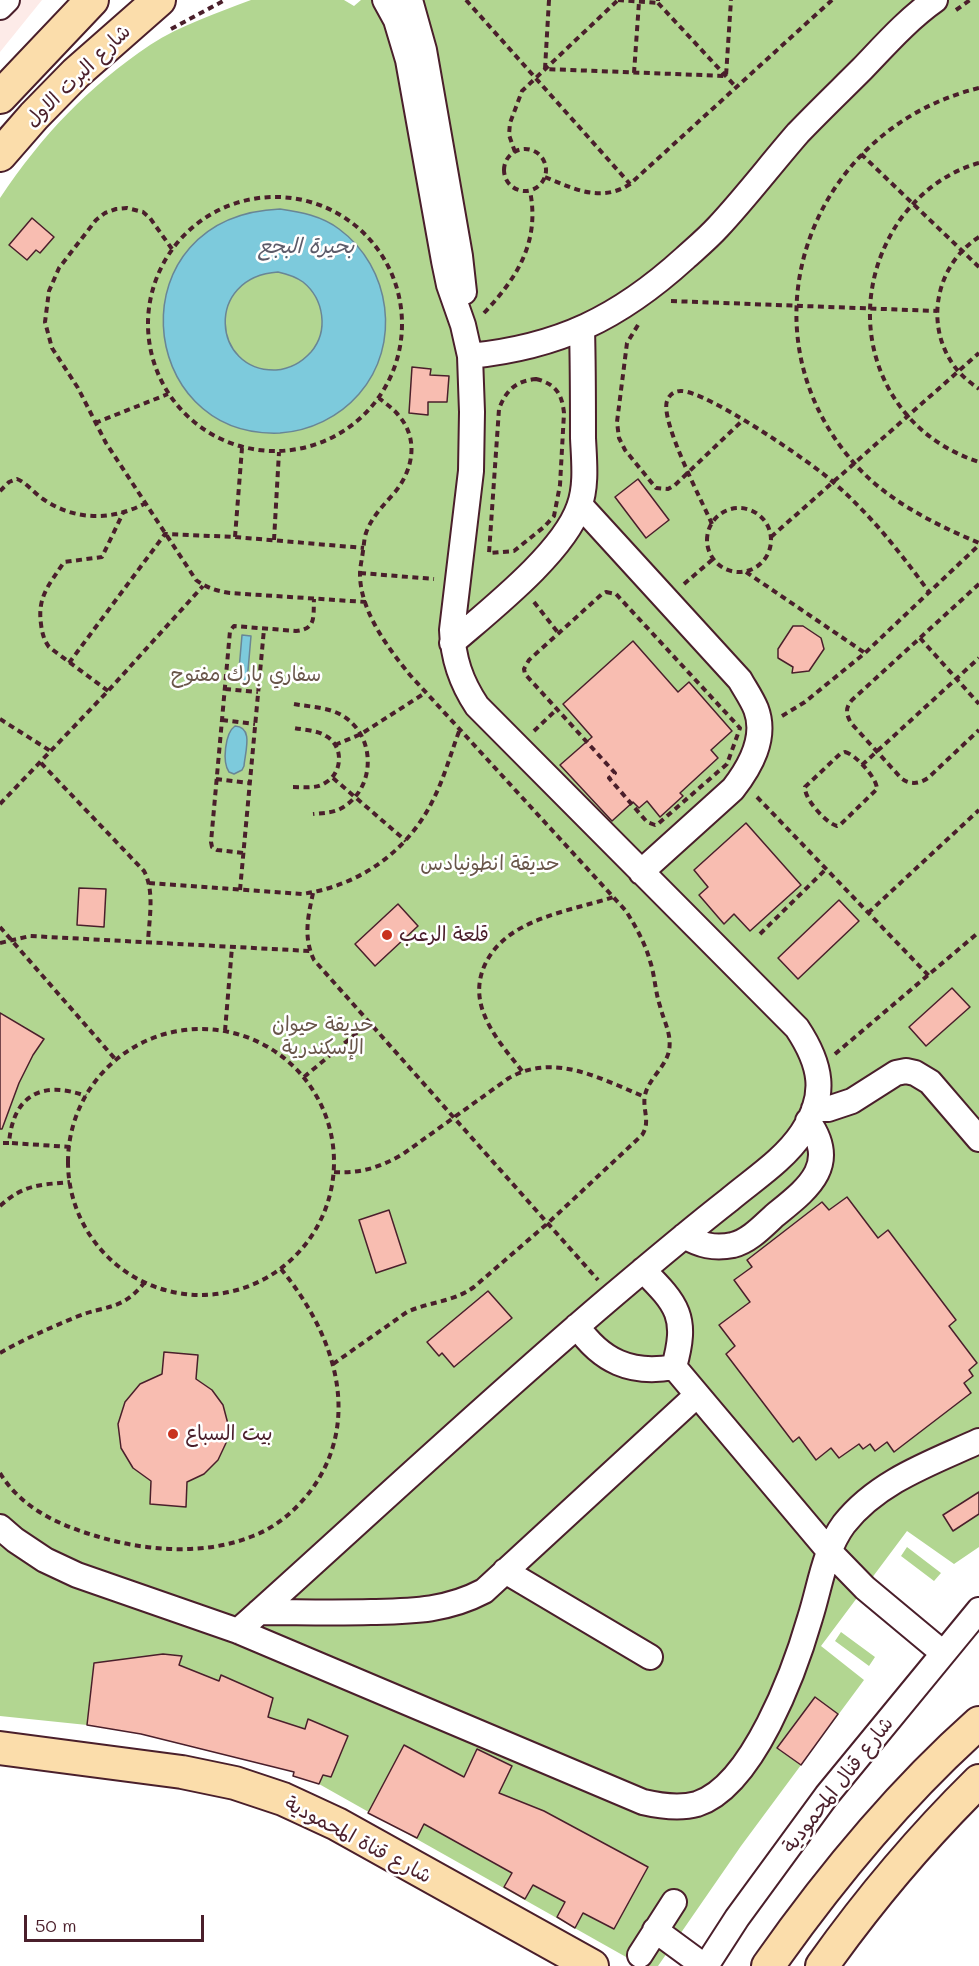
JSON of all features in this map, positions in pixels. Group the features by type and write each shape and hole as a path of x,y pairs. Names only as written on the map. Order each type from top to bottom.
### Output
{"main road":[{"name":"شارع البرت الاول","path":"0,97 92,0"},
{"name":"شارع البرت الاول","path":"0,155 76,73 156,3"},
{"path":"768,1966 836,1874 877,1826 920,1780 979,1723"},
{"name":"شارع قناة المحمودية","path":"0,1748 182,1772 235,1783 283,1799 337,1824 592,1966"},
{"path":"822,1966 872,1898 911,1851 979,1781"}],"street":[{"path":"0,7 7,0"},
{"path":"470,356 499,353 556,339 582,329 618,310 652,287 717,228 801,131 882,48 925,8 943,7"},
{"path":"238,1631 577,1326 775,1162 803,1132 811,1115 818,1089 818,1068 797,1028 477,706 457,670 452,630 471,471 470,356 463,325 465,301 460,256 424,50 402,8"},
{"path":"452,643 546,556 567,529 580,505 584,460 582,329"},
{"path":"580,505 740,680 756,711 759,725 755,754 741,780 725,798 641,872"},
{"path":"811,1115 852,1101 896,1073 906,1071 915,1073 930,1082 979,1138"},
{"path":"684,1236 708,1246 734,1245 747,1239 809,1187 818,1169 820,1149 811,1115"},
{"path":"644,1270 670,1297 679,1316 680,1338 674,1367"},
{"path":"577,1326 595,1348 618,1363 646,1370 674,1367"},
{"path":"674,1367 829,1551 864,1588 943,1653"},
{"path":"259,1612 340,1613 437,1609 469,1599 484,1591 697,1395"},
{"path":"0,1527 45,1560 77,1575 238,1631 623,1794 651,1804 678,1807 697,1804 716,1794 743,1767 758,1742 774,1712 801,1648 829,1551 843,1525 861,1506 904,1475 979,1441"},
{"path":"505,1571 650,1657"},
{"name":"شارع قنال المحمودية","path":"705,1966 737,1918 827,1795 979,1610"},
{"path":"640,1955 674,1902"},
{"path":"656,1930 705,1966"}],"path":[{"path":"156,3 169,29 225,0"},
{"path":"466,0 630,184"},
{"path":"545,69 549,0"},
{"path":"515,152 509,135 513,112 522,91 618,0 658,1 735,87"},
{"path":"726,76 731,0"},
{"path":"545,177 592,193 613,193 630,184 832,0"},
{"path":"943,7 970,0"},
{"path":"634,73 639,2"},
{"path":"545,69 726,76"},
{"path":"759,725 791,712 866,653 979,544 913,510 872,481 854,464 830,430 811,393 801,356 797,306 800,274 812,230 833,189 846,171 879,137 918,110 951,96 979,88"},
{"path":"527,149 539,154 546,165 545,177 530,191 511,186 504,175 509,156 515,152 527,149"},
{"path":"861,154 979,267"},
{"path":"979,163 949,175 931,187 913,204 892,231 884,248 870,295 873,338 882,372 892,395 907,416 943,447 979,462"},
{"path":"266,197 285,197 323,206 340,214 369,238 385,262 397,288 401,307 401,335 396,364 379,398 352,426 335,436 317,444 279,452 242,448 225,442 200,428 168,394 153,360 149,342 148,323 154,286 172,249 189,231 212,214 238,203 266,197"},
{"path":"172,249 150,218 143,212 127,208 116,209 96,220 64,260 54,277 46,306 45,322 52,348 78,388 119,464 190,573 203,586 230,593 366,602"},
{"path":"979,237 962,250 953,261 944,278 937,311 942,343 949,358 958,372 979,389"},
{"path":"672,293 664,301 937,311"},
{"path":"643,319 627,344 617,422 619,438 625,450 656,488 668,489 689,472 742,420"},
{"path":"771,537 979,352"},
{"path":"528,380 546,382 559,392 564,413 560,485 554,516 544,527 514,551 489,554 499,420 500,409 503,398 509,390 518,383 528,380"},
{"path":"712,524 667,417 666,403 671,394 681,391 697,395 742,420 782,444 833,482 888,537 929,592"},
{"path":"95,423 168,394"},
{"path":"333,1364 407,1312 420,1306 449,1301 474,1287 548,1223 642,1135 647,1123 645,1097 652,1079 664,1064 670,1043 650,960 644,943 626,911 425,693 389,648 375,626 366,602 360,573 366,534 373,519 402,481 411,459 412,447 406,426 400,417 379,398"},
{"path":"235,537 242,448"},
{"path":"274,540 279,452"},
{"path":"0,491 9,482 17,479 43,499 69,512 95,517 123,513 146,503"},
{"path":"741,508 758,514 769,528 771,537 771,546 762,562 746,572 728,571 713,559 707,542 712,524 724,512 741,508"},
{"path":"108,691 49,648 45,642 40,618 41,598 64,562 102,557 123,513"},
{"path":"165,534 235,537 364,548"},
{"path":"69,663 165,534"},
{"path":"666,599 713,559"},
{"path":"746,572 866,653"},
{"path":"360,573 458,581"},
{"path":"979,584 849,704 846,714 851,723 877,752 901,778 909,783 918,783 928,778 979,730"},
{"path":"0,804 52,752 203,586"},
{"path":"611,592 619,597 740,728 727,764 655,825 647,822 609,778 615,773 557,709 527,678 526,664 602,594 611,592"},
{"path":"243,853 218,850 211,845 231,628 234,626 296,632 308,628 313,621 314,599"},
{"path":"240,890 264,628"},
{"path":"920,638 979,704"},
{"path":"862,765 979,658"},
{"path":"225,689 258,692"},
{"path":"335,745 361,734 425,693"},
{"path":"294,704 334,711 354,724 368,751 369,761 365,781 356,797 331,813 313,814"},
{"path":"518,747 557,709"},
{"path":"0,719 52,752"},
{"path":"222,720 255,723"},
{"path":"293,787 315,787 324,784 333,778 339,762 335,745 331,739 318,732 294,728"},
{"path":"149,883 281,894 322,892 359,877 376,867 406,841 417,827 434,799 460,729"},
{"path":"845,752 853,755 862,765 876,781 877,789 842,824 834,826 806,797 805,787 845,752"},
{"path":"41,763 144,871 149,883 148,942"},
{"path":"333,778 406,841"},
{"path":"216,779 249,783"},
{"path":"741,780 929,976"},
{"path":"868,913 979,810"},
{"path":"760,934 826,869"},
{"path":"313,892 306,937 310,951 321,968 612,1296"},
{"path":"522,1071 495,1034 482,1009 480,979 488,956 504,938 524,926 614,897"},
{"path":"0,927 116,1060"},
{"path":"818,1068 979,932"},
{"path":"0,943 30,936 310,951"},
{"path":"225,1032 232,946"},
{"path":"304,1077 370,1022"},
{"path":"206,1029 225,1032 260,1043 291,1064 304,1077 315,1094 331,1131 334,1152 334,1172 328,1199 318,1226 296,1256 264,1280 225,1293 204,1295 163,1290 144,1283 125,1272 94,1241 75,1203 70,1182 70,1147 79,1112 86,1096 116,1060 141,1045 167,1034 206,1029"},
{"path":"334,1172 363,1171 391,1162 522,1071 543,1067 562,1067 580,1071 645,1097"},
{"path":"3,1143 9,1143 13,1117 20,1106 34,1094 64,1090 86,1096"},
{"path":"12,1143 70,1147"},
{"path":"0,1206 13,1195 29,1187 70,1182"},
{"path":"0,1473 16,1494 51,1520 90,1534 140,1546 210,1547 233,1543 254,1536 291,1513 319,1479 328,1460 335,1439 339,1397 325,1338 313,1313 281,1269"},
{"path":"0,1353 42,1331 79,1316 116,1306 134,1295 144,1283"}],"shaded area":[{"path":"0,0 42,0 0,52"}],"green space":[{"name":"حديقة انطونيادس","path":"251,0 344,0 354,6 361,0 979,0 979,1547 954,1564 907,1531 821,1646 864,1680 741,1846 658,1966 642,1966 319,1784 293,1776 294,1772 140,1733 0,1716 0,198 50,133 86,95 127,61 174,31"},
{"path":"907,1547 941,1573 934,1581 901,1556"},
{"path":"841,1632 875,1657 869,1666 835,1641"}],"water":[{"name":"بحيرة البجع","path":"280,209 311,215 326,221 357,245 380,285 385,307 385,330 381,353 373,374 359,394 342,410 313,426 280,433 231,425 195,402 172,367 163,326 169,285 190,248 227,221","holes":["278,272 294,277 310,289 320,306 322,325 317,344 304,359 276,370 255,367 239,356 229,341 225,324 228,306 237,290 254,278"]},
{"path":"242,635 251,636 247,682 238,681"},
{"path":"235,726 245,731 247,741 244,766 242,770 234,774 229,772 225,755 229,735"}],"building":[{"path":"32,218 54,237 40,253 36,250 27,260 9,245"},
{"path":"412,367 431,369 430,375 449,376 447,402 428,402 428,415 409,413"},
{"path":"638,479 669,520 646,538 615,497"},
{"path":"793,626 803,626 821,638 824,649 809,671 792,673 793,667 778,658 778,649"},
{"path":"633,641 678,692 689,682 732,731 711,750 718,758 680,793 683,796 660,817 647,801 639,808 633,802 612,821 560,765 592,737 563,704"},
{"path":"746,823 801,885 750,931 734,914 724,924 699,895 708,887 694,870"},
{"path":"79,888 106,889 104,927 77,925"},
{"path":"839,900 859,921 798,979 778,958"},
{"name":"قلعة الرعب","path":"398,904 418,926 375,966 355,944"},
{"path":"952,988 970,1007 926,1046 909,1027"},
{"path":"0,1013 44,1039 19,1083 2,1129 0,1129"},
{"path":"847,1197 878,1238 888,1230 956,1320 949,1326 977,1363 969,1370 973,1376 964,1383 971,1393 894,1452 887,1442 875,1451 870,1444 863,1449 859,1444 839,1458 831,1448 816,1460 799,1437 793,1442 726,1354 735,1346 719,1325 750,1302 734,1280 752,1267 747,1260 822,1202 829,1210"},
{"path":"389,1210 406,1263 376,1273 359,1220"},
{"path":"488,1291 512,1318 454,1367 442,1353 439,1356 427,1342"},
{"name":"بيت السباع","path":"164,1352 198,1355 196,1379 212,1390 223,1405 228,1424 226,1443 218,1460 204,1474 187,1482 186,1507 150,1504 151,1481 133,1468 121,1448 118,1424 125,1402 140,1384 162,1374"},
{"path":"979,1492 979,1514 953,1531 943,1515"},
{"path":"163,1654 182,1656 179,1665 219,1681 221,1675 273,1698 268,1717 305,1729 308,1719 348,1736 331,1777 323,1775 319,1784 293,1776 294,1772 141,1734 87,1725 94,1663"},
{"path":"815,1697 838,1714 801,1765 777,1748"},
{"path":"404,1745 464,1777 477,1749 512,1766 499,1793 544,1811 648,1867 614,1929 583,1913 575,1928 557,1917 565,1902 533,1885 525,1899 504,1887 512,1873 424,1824 417,1838 368,1813"}],"place":[{"name":"قلعة الرعب","path":"387,935"},
{"name":"بيت السباع","path":"173,1434"}],"park label":[{"name":"سفاري بارك مفتوح","path":"246,675"},
{"name":"حديقة حيوان الإسكندرية","path":"323,1036"}]}
